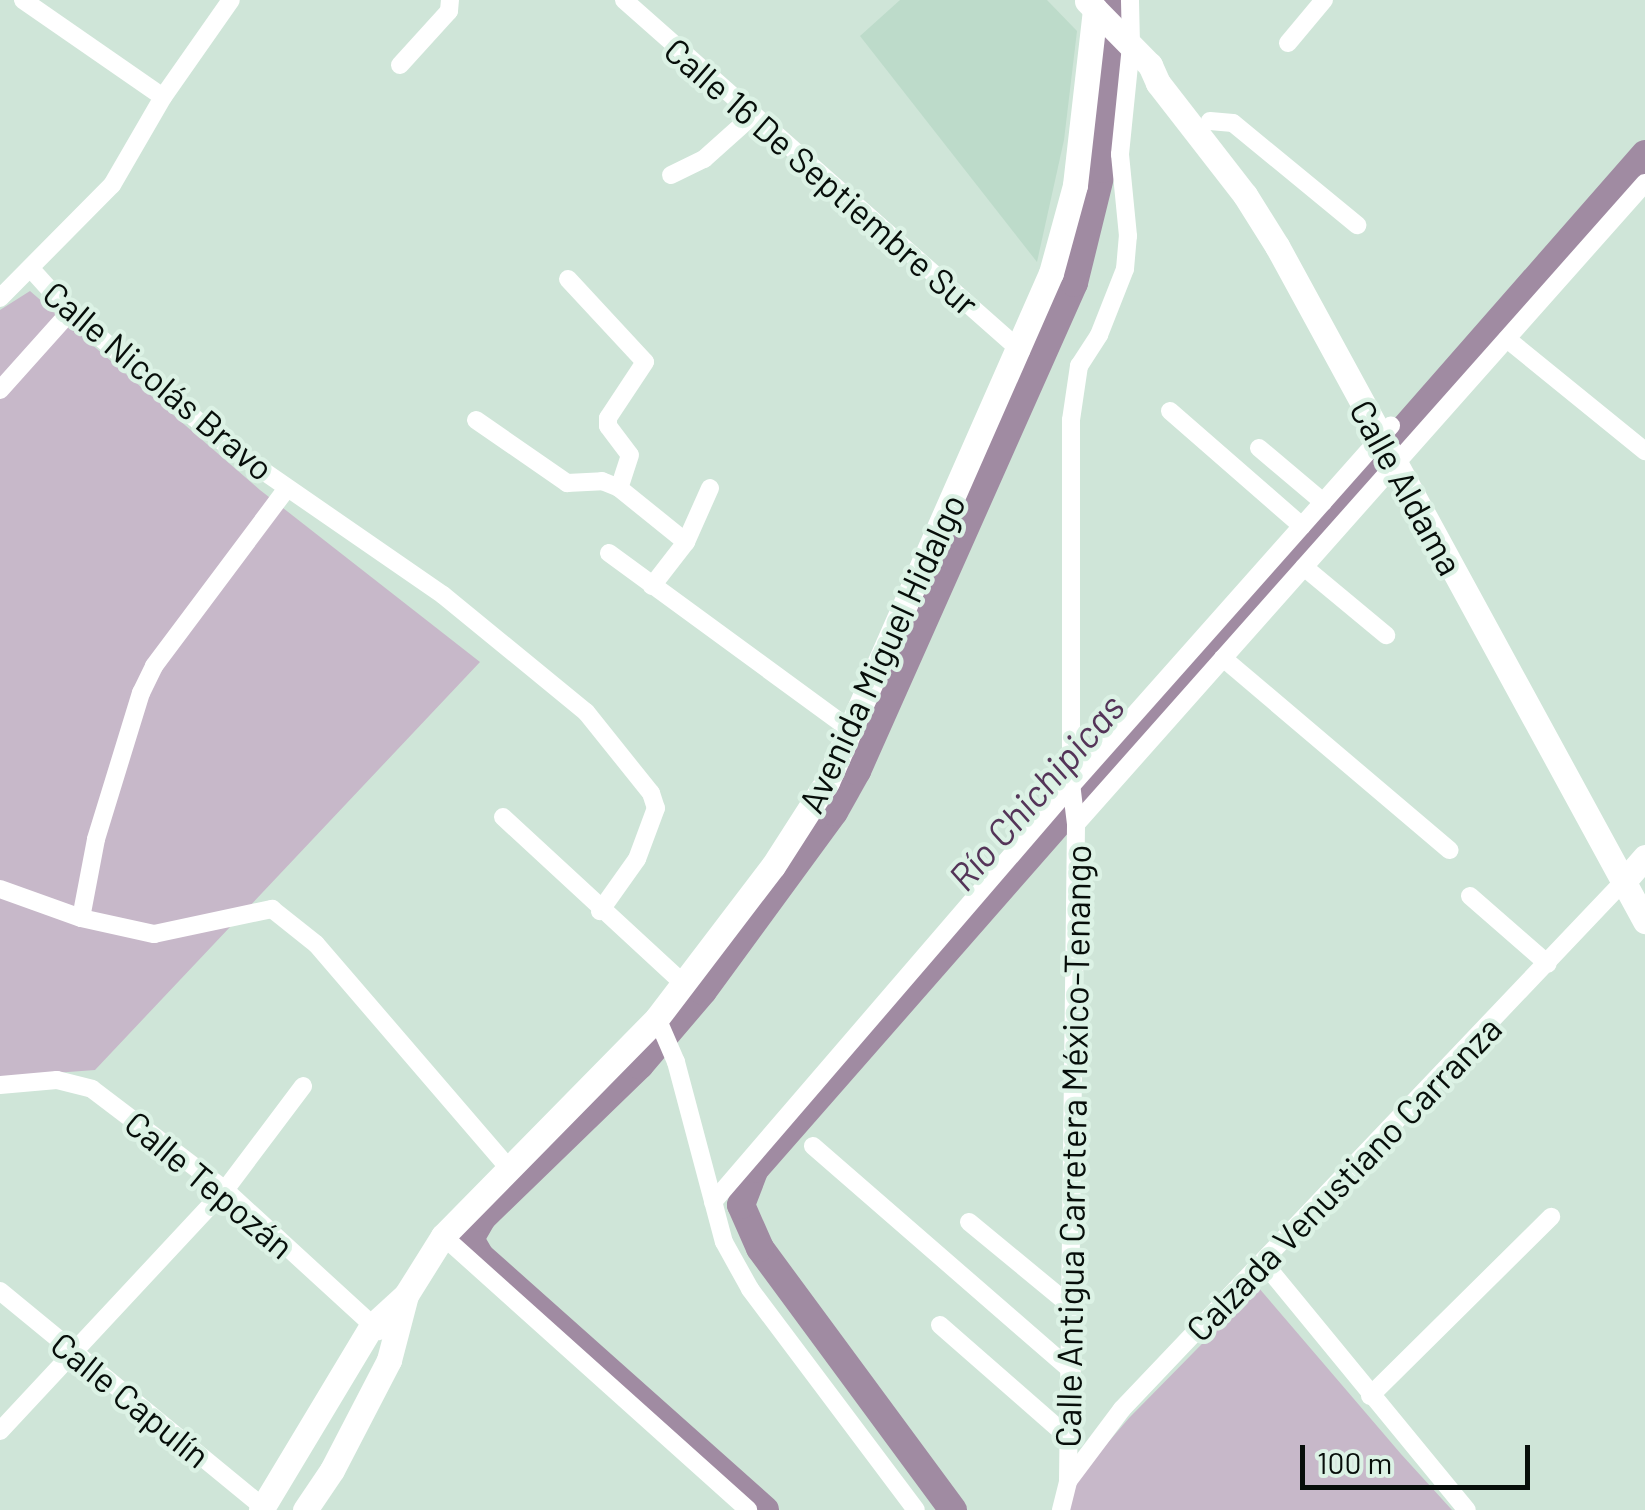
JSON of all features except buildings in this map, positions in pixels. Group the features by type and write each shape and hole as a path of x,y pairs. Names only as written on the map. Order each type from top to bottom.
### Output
{"street":[{"path":"24,0 163,97"},
{"path":"0,298 32,270 112,185 163,97 231,0"},
{"path":"400,65 449,11 450,0"},
{"name":"Calle 16 De Septiembre Sur","path":"624,0 751,117 1021,351"},
{"name":"Calle Antigua Carretera México-Tenango","path":"1068,1480 1076,818 1072,788 1073,388 1079,366 1118,295 1126,269 1128,236 1108,21 1130,0"},
{"path":"1288,43 1324,0"},
{"name":"Calle Aldama","path":"1108,21 1150,65 1158,83 1244,195 1386,432"},
{"name":"Avenida Miguel Hidalgo","path":"262,1508 371,1327 406,1295 442,1236 509,1168 661,1028 684,984 774,866 827,782 1021,351 1052,273 1075,186 1108,21"},
{"name":"Calle Aldama","path":"1150,65 1168,72 1210,120 1292,238 1401,461 1637,874 1645,920"},
{"path":"671,174 704,159 751,117"},
{"path":"1210,120 1233,123 1357,225"},
{"path":"1076,818 1401,461 1645,183"},
{"name":"Calle Nicolás Bravo","path":"32,270 70,312 230,448 442,595 586,712 652,793 656,808 637,859 600,910"},
{"path":"568,278 645,362 608,418 608,426 630,455 619,488"},
{"path":"0,390 70,312"},
{"path":"1507,339 1645,451"},
{"path":"1170,411 1302,526"},
{"path":"476,420 566,483 602,481 619,488 686,542"},
{"path":"712,1202 1386,432"},
{"path":"1259,448 1323,502"},
{"path":"80,918 96,839 141,694 154,666 286,488"},
{"path":"652,586 686,542 710,488"},
{"path":"608,553 852,731"},
{"path":"1304,567 1386,635"},
{"path":"1223,658 1448,850"},
{"path":"503,817 684,984"},
{"name":"Calzada Venustiano Carranza","path":"1061,1510 1068,1480 1102,1432 1637,874"},
{"path":"0,889 80,918 154,934 256,910 272,909 286,916 316,944 509,1168"},
{"path":"1470,896 1548,964"},
{"path":"661,1028 724,1242 750,1289 916,1510"},
{"name":"Calle Tepozán","path":"0,1085 57,1080 92,1088 225,1190 371,1327 397,1341"},
{"path":"0,1431 225,1190 303,1086"},
{"path":"813,1146 1072,1371"},
{"path":"1370,1396 1551,1216"},
{"path":"969,1222 1072,1307"},
{"path":"442,1236 748,1510"},
{"path":"1263,1262 1466,1510"},
{"name":"Calle Capulín","path":"0,1291 262,1508"},
{"name":"Avenida Miguel Hidalgo","path":"305,1510 365,1411 397,1341 406,1295"},
{"path":"940,1325 1069,1438"}],"shaded area":[{"path":"900,0 1047,0 1077,31 1064,140 1037,262 860,36"},
{"path":"30,291 260,490 480,662 95,1070 0,1077 0,310"},
{"path":"1258,1287 1452,1510 1066,1510 1074,1482 1129,1418"}],"waterway":[{"path":"765,1510 480,1256 470,1239 482,1218 640,1065 703,991 834,812 857,771 1074,283 1102,169 1116,0"},
{"name":"Río Chichipicas","path":"953,1510 760,1248 741,1205 755,1169 1645,154"}]}
